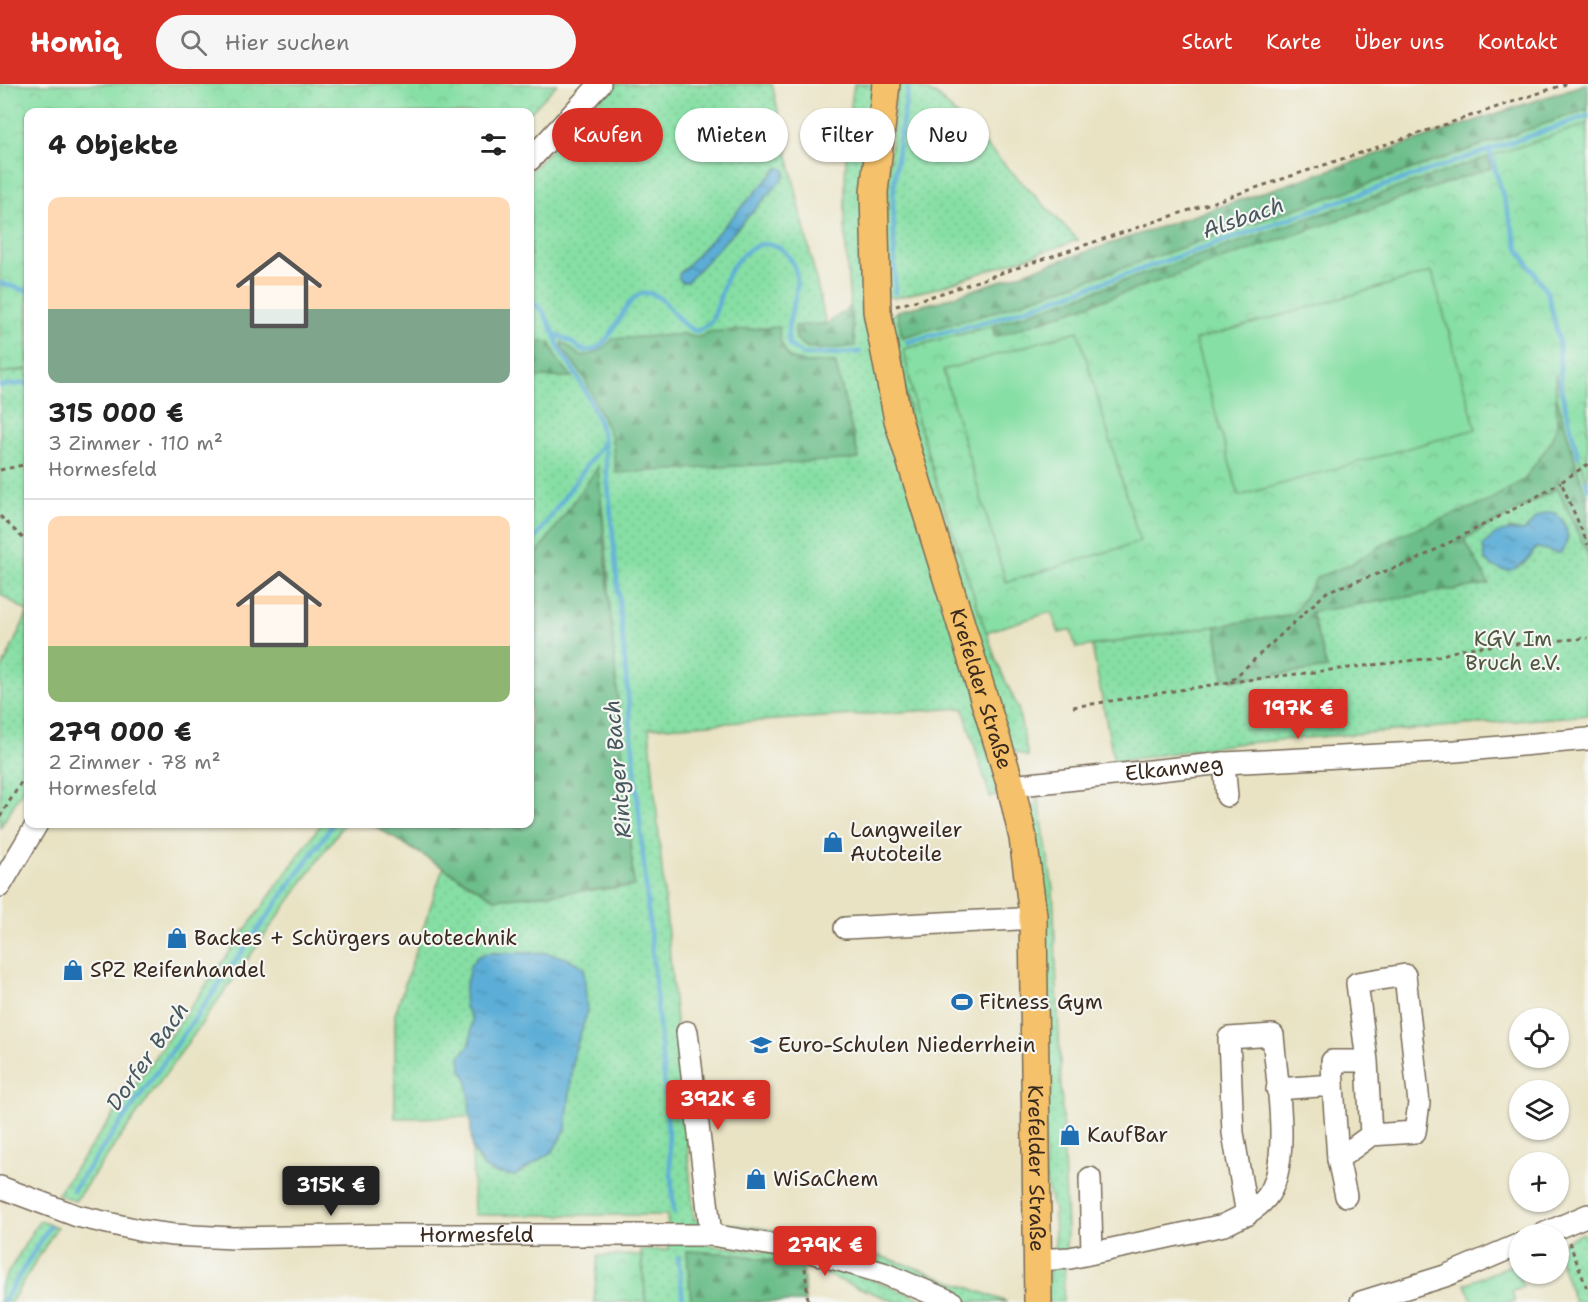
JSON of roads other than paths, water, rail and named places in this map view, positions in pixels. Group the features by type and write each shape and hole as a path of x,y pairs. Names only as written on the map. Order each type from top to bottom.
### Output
{"main road":[{"name":"Krefelder Straße","path":"886,84 874,192 877,310 898,420 1011,786 1023,838 1033,915 1038,1302"}],"street":[{"path":"534,156 600,84"},
{"name":"Elkanweg","path":"1011,786 1224,763 1456,751 1588,739"},
{"path":"1224,763 1227,796"},
{"path":"0,886 36,828"},
{"path":"844,928 1018,919 1033,915"},
{"path":"1338,1160 1371,1135 1415,1132 1419,1102 1405,975 1357,983 1367,1061 1371,1135"},
{"path":"687,1032 706,1234"},
{"path":"1037,1260 1070,1258 1224,1225 1247,1215 1266,1198 1277,1178 1282,1148 1273,1035 1229,1038 1233,1133 1247,1215"},
{"path":"1346,1196 1338,1160 1332,1061 1367,1061"},
{"path":"1277,1089 1333,1085"},
{"path":"1090,1178 1092,1253"},
{"name":"Hormesfeld","path":"0,1187 77,1216 143,1231 173,1235 233,1238 706,1234 804,1250 883,1274 952,1302"},
{"path":"1569,1224 1588,1215"},
{"path":"1361,1302 1445,1276 1509,1249"}],"water":[{"path":"778,168 786,171 782,180 687,282 682,282 679,274"},
{"path":"1548,512 1556,513 1566,527 1566,543 1560,553 1536,548 1525,562 1507,570 1493,566 1485,560 1483,546 1492,537 1506,531 1524,531 1537,517"},
{"path":"486,953 546,953 567,958 584,967 587,1013 574,1054 566,1129 553,1151 515,1176 494,1173 485,1168 472,1148 468,1081 461,1068 460,1056 470,1044 472,1019 465,1007 464,993 470,966 477,957"}],"waterway":[{"path":"895,293 893,197 899,141 909,84"},
{"name":"Alsbach","path":"907,342 993,320 1588,116"},
{"path":"1489,149 1519,250 1548,294 1559,340 1561,389 1578,456"},
{"name":"Alsbach","path":"534,303 543,311 555,335 588,351 600,346 607,339 626,308 640,294 655,295 683,323 697,331 712,320 727,276 738,260 752,248 769,244 784,251 792,261 796,272 796,291 788,335 789,345 804,355 860,352"},
{"name":"Alsbach","path":"0,283 24,290"},
{"name":"Rintger Bach","path":"555,335 560,349 591,403 604,441 664,1078 674,1212"},
{"path":"0,386 24,383"},
{"name":"Dorfer Bach","path":"534,540 604,441"},
{"path":"1586,481 1588,489"},
{"name":"Dorfer Bach","path":"73,1190 330,828"},
{"name":"Dorfer Bach","path":"3,1302 49,1227"},
{"name":"Rintger Bach","path":"678,1257 683,1302"}],"place":[{"name":"Langweiler Autoteile","path":"833,842"},
{"name":"Backes + Schürgers autotechnik","path":"177,938"},
{"name":"SPZ Reifenhandel","path":"73,970"},
{"name":"Fitness Gym","path":"962,1002"},
{"name":"Euro-Schulen Niederrhein","path":"761,1045"},
{"name":"KaufBar","path":"1070,1135"},
{"name":"WiSaChem","path":"756,1179"}],"park label":[{"name":"KGV Im Bruch e.V.","path":"1513,651"}]}
